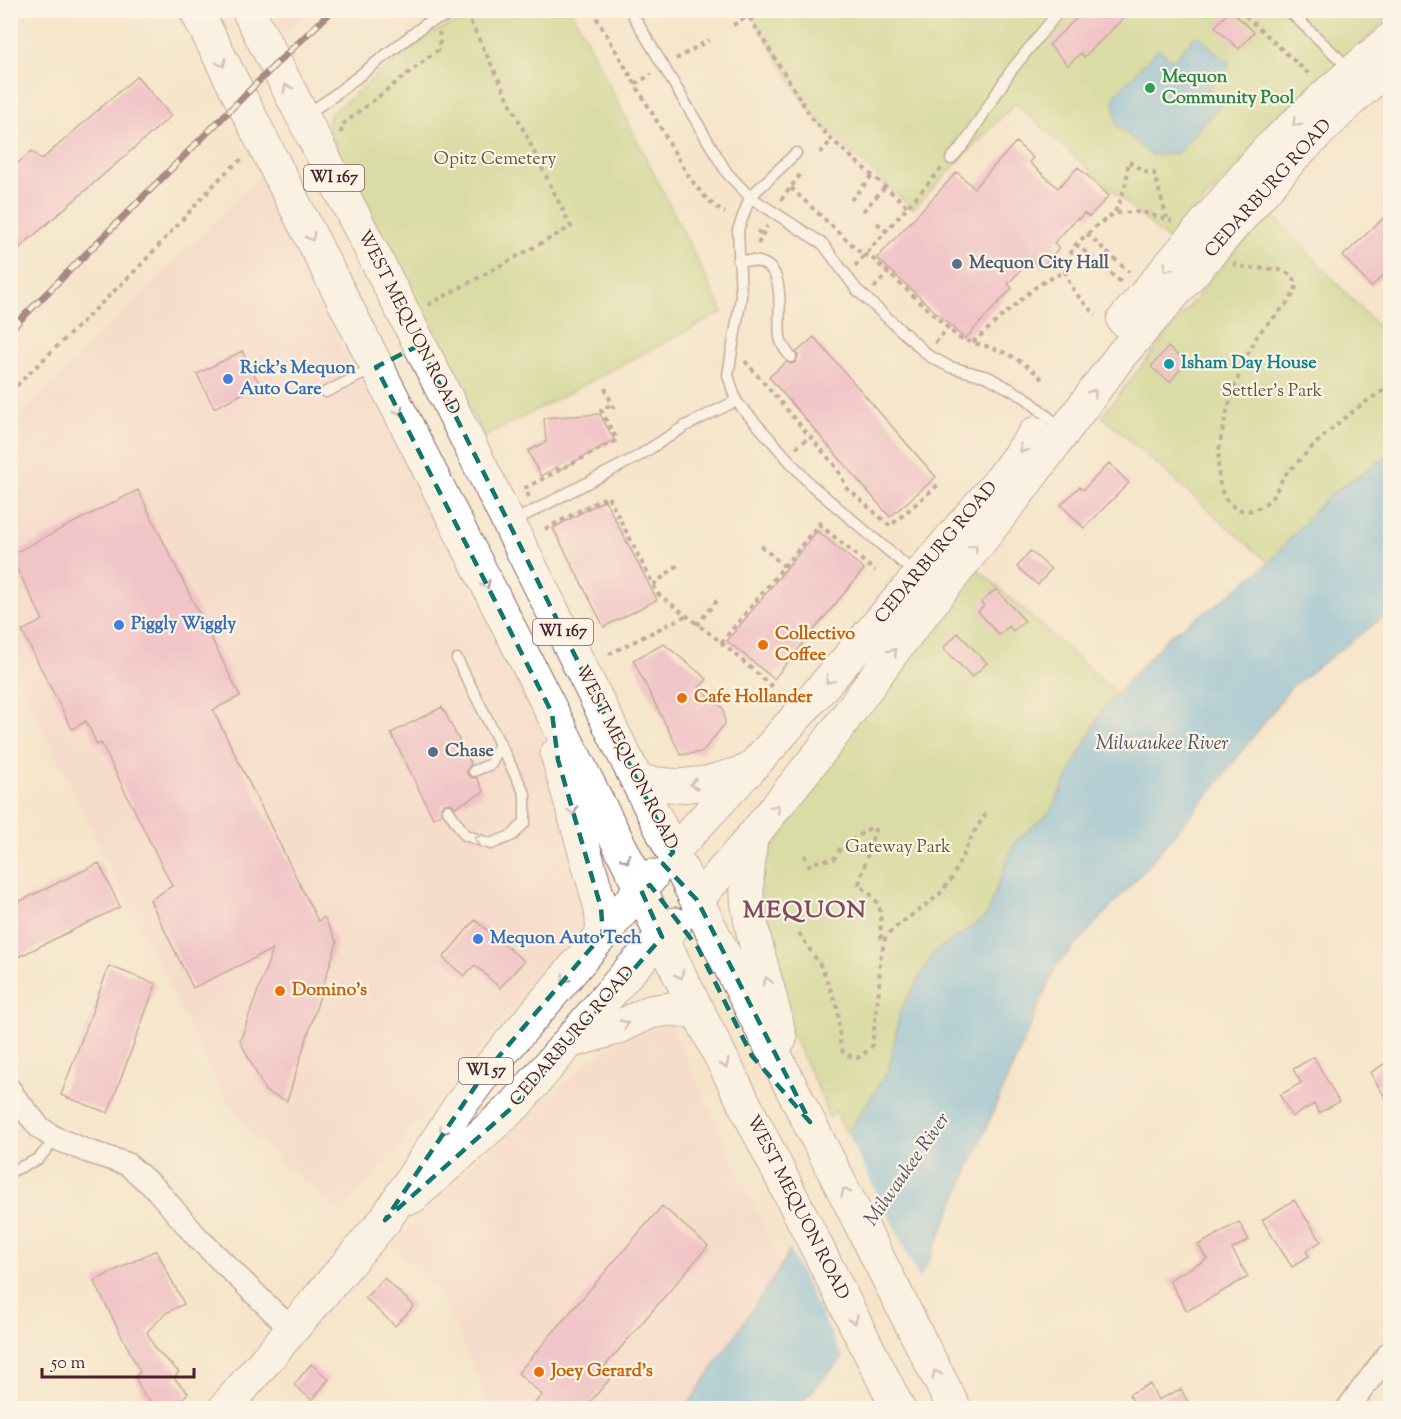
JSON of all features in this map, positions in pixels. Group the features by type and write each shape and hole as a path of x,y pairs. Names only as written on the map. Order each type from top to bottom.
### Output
{"main road":[{"name":"WEST MEQUON ROAD","path":"196,10 641,890 679,920 788,1079 954,1408"},
{"name":"WEST MEQUON ROAD","path":"248,10 420,345 638,782 668,858 699,1012 898,1408"},
{"name":"CEDARBURG ROAD","path":"1359,80 1390,39"},
{"name":"CEDARBURG ROAD","path":"385,1220 445,1170 516,1104 630,970 679,920 752,838 825,746 928,585 1000,480 1056,424 1104,342 1265,152 1359,80 1390,66"},
{"path":"376,367 420,345"},
{"name":"CEDARBURG ROAD","path":"225,1408 385,1220 459,1107 483,1075 603,934 668,858 748,771 928,585"},
{"path":"603,934 602,908 558,760 547,704 563,708 584,727 629,814 668,858"},
{"path":"638,782 679,786 706,783 748,771"},
{"path":"752,838 747,888 749,913 775,1010 788,1079"},
{"path":"679,920 705,961 752,1056 775,1087 813,1128"},
{"path":"569,1042 617,1028 650,1012 669,1009 699,1012"}],"street":[{"path":"10,1090 40,1128 56,1139 127,1164 156,1189 197,1237 291,1329"},
{"path":"1348,1408 1390,1352"}],"lane":[{"path":"302,117 328,100 427,23 465,10"},
{"path":"630,10 727,172 750,197 823,244 857,290 929,356 951,367 988,377 1026,398 1056,424"},
{"path":"951,159 965,143 1010,72 1060,10"},
{"path":"1288,10 1359,80"},
{"path":"796,153 750,197 738,230 741,297 728,375 736,400 810,484 928,585"},
{"path":"738,260 762,263 773,269 778,282 780,338 791,357"},
{"path":"326,392 376,367"},
{"path":"509,524 637,457 685,426 736,400"},
{"path":"448,810 465,835 491,844 513,835 525,822 525,794 457,659"},
{"path":"474,771 491,764 500,743"},
{"path":"10,1172 38,1159 56,1139"}],"path":[{"path":"428,305 571,227 465,10"},
{"path":"592,10 701,192 715,208 725,213"},
{"path":"745,10 807,111 832,140 907,206"},
{"path":"1239,10 1311,76"},
{"path":"733,25 748,16"},
{"path":"345,141 340,131 342,125 438,50 440,40 438,31"},
{"path":"675,60 709,40"},
{"path":"635,84 652,74"},
{"path":"820,153 832,140"},
{"path":"10,392 139,267 224,175 249,155"},
{"path":"846,275 951,159"},
{"path":"1096,315 1077,296 1065,271 1073,247 1115,213 1125,190 1128,161 1145,172 1154,173 1167,219"},
{"path":"782,200 800,176"},
{"path":"851,200 872,176"},
{"path":"863,211 885,187"},
{"path":"791,188 862,254 871,258 959,338 1001,350 1018,359 1042,379"},
{"path":"1115,213 1142,212 1172,221"},
{"path":"877,223 886,231"},
{"path":"758,244 767,226"},
{"path":"757,231 762,234"},
{"path":"1087,234 1130,272"},
{"path":"1076,244 1121,282"},
{"path":"1228,258 1247,269 1284,270 1296,282 1296,288 1288,302 1260,333 1245,359 1233,391 1221,433 1218,454 1221,482 1224,495 1229,503 1243,511 1252,511 1261,507 1280,488 1284,476 1306,454 1356,409 1390,387"},
{"path":"972,343 1038,285 1065,271"},
{"path":"744,359 837,468 847,488 890,526 938,485"},
{"path":"605,388 616,413"},
{"path":"531,500 525,488 617,440 601,410 612,404"},
{"path":"844,493 847,488"},
{"path":"545,529 608,496 658,594 775,689"},
{"path":"721,643 824,518"},
{"path":"819,524 875,570"},
{"path":"761,546 784,566"},
{"path":"653,585 678,565"},
{"path":"697,625 718,599"},
{"path":"609,654 685,616"},
{"path":"799,933 822,968 838,1009 840,1043 843,1052 857,1058 868,1052 872,1046 880,960 885,939 893,929 939,894 952,878 974,832 987,812"},
{"path":"804,855 809,865 834,859 842,847 872,827 875,830 859,884 876,900 880,912 880,935 884,944"}],"highlighted area":[{"path":"420,345 673,852 663,864 697,900 810,1122 752,1056 698,948 650,885 641,890 662,937 516,1104 385,1220 483,1075 603,934 601,908 558,760 552,713 376,367"}],"shaded area":[{"path":"272,11 311,11 284,35"},
{"path":"260,176 275,216 347,359 382,411 540,722 593,900 588,922 340,1215 253,1136 224,1098 11,665 11,424"},
{"path":"651,1023 671,1025 781,1266 686,1408 488,1408 480,1382 444,1301 393,1244 468,1168 562,1085 614,1042"}],"green space":[{"path":"1390,10 1390,16 1326,79 1296,102 1168,240 1015,103 913,209 822,125 802,99 750,11"},
{"name":"Opitz Cemetery","path":"495,11 572,11 723,312 484,437 328,131 328,121 331,114 426,37 443,28"},
{"name":"Settler's Park","path":"1270,213 1390,339 1390,455 1328,496 1269,563 1102,416 1228,258"},
{"name":"Gateway Park","path":"972,564 1117,694 1103,710 1050,812 1014,843 986,917 934,953 900,1012 889,1070 847,1134 835,1111 829,1118 818,1088 787,1024 758,877 810,785"}],"water":[{"path":"1194,37 1199,37 1228,62 1228,69 1207,91 1221,104 1176,154 1151,155 1116,125 1114,96 1158,49 1173,60"},
{"name":"Milwaukee River","path":"1390,455 1390,612 1291,687 1220,780 1138,877 1056,966 928,1263 920,1275 796,1408 686,1408 781,1267 847,1134 889,1070 900,1012 934,953 986,917 1014,843 1050,812 1103,709 1169,636 1215,606 1269,563 1328,496"}],"pier":[{"path":"846,1131 920,1280 844,1360 788,1247"}],"building":[{"path":"1085,10 1132,10 1084,57 1081,53 1068,65 1049,45"},
{"path":"1230,10 1254,32 1239,49 1215,27"},
{"path":"137,76 171,116 10,256 10,170 32,151 41,160"},
{"path":"1016,142 1033,158 1029,162 1058,188 1078,167 1109,196 1089,217 1084,213 1079,219 1077,218 1054,243 1059,248 1041,268 1031,259 1008,284 1012,288 965,339 877,258 957,172 974,188"},
{"path":"1390,212 1390,269 1371,287 1343,256"},
{"path":"814,337 936,477 890,517 769,377 786,362 792,364 796,362 797,352"},
{"name":"Isham Day House","path":"1168,347 1186,362 1170,382 1151,367"},
{"name":"Rick's Mequon Auto Care","path":"242,351 260,385 214,408 197,374"},
{"path":"600,414 614,440 559,470 557,467 541,476 528,451 546,442 544,418"},
{"path":"1109,463 1129,483 1084,528 1061,505 1079,487 1083,490"},
{"path":"138,490 240,696 213,710 318,921 324,917 337,942 287,1101 266,1092 240,1041 273,949 193,988 150,900 172,886 101,743 97,745 86,721 72,729 22,631 43,620 10,555"},
{"path":"605,500 657,600 604,627 553,528"},
{"path":"817,531 864,569 774,679 727,641"},
{"path":"1030,551 1051,569 1038,585 1017,567"},
{"path":"996,589 1025,621 1013,631 1009,626 999,635 978,611 984,606 981,602"},
{"path":"958,633 987,663 972,677 943,648"},
{"name":"Cafe Hollander","path":"664,644 707,679 699,688 723,708 725,724 702,752 681,755 633,660"},
{"name":"Chase","path":"442,707 471,764 467,769 467,774 472,778 477,778 484,792 455,807 451,803 444,804 441,807 441,814 433,818 391,733"},
{"path":"99,863 120,907 10,961 10,906"},
{"name":"Mequon Auto Tech","path":"475,920 524,961 500,988 475,965 464,976 443,958"},
{"path":"109,966 156,984 108,1113 61,1095"},
{"path":"1314,1057 1339,1102 1319,1113 1314,1104 1292,1117 1280,1095 1301,1083 1293,1069"},
{"path":"1390,1060 1390,1105 1370,1073"},
{"path":"1294,1200 1321,1241 1306,1251 1309,1256 1292,1267 1262,1220"},
{"path":"662,1206 708,1246 605,1366 614,1374 585,1408 530,1408 542,1395 518,1373"},
{"path":"1239,1222 1249,1240 1232,1249 1248,1277 1187,1311 1169,1280 1207,1259 1198,1245"},
{"path":"156,1250 184,1304 166,1313 147,1332 156,1350 179,1372 174,1378 188,1393 173,1408 158,1408 144,1395 135,1377 140,1372 94,1281"},
{"path":"384,1278 414,1306 395,1326 365,1298"},
{"path":"311,1364 329,1379 312,1400 294,1385"},
{"path":"1150,1384 1158,1400 1181,1389 1191,1408 1136,1408 1129,1394"}],"railway":[{"path":"10,330 333,10"}],"place":[{"name":"Mequon Community Pool","path":"1150,88"},
{"name":"Mequon City Hall","path":"957,264"},
{"name":"Isham Day House","path":"1169,364"},
{"name":"Rick's Mequon Auto Care","path":"228,379"},
{"name":"Piggly Wiggly","path":"119,625"},
{"name":"Collectivo Coffee","path":"763,645"},
{"name":"Cafe Hollander","path":"682,698"},
{"name":"Chase","path":"433,752"},
{"name":"Mequon Auto Tech","path":"478,939"},
{"name":"Domino's","path":"280,991"},
{"name":"Joey Gerard’s","path":"539,1372"}],"district":[{"name":"MEQUON","path":"805,911"}]}
